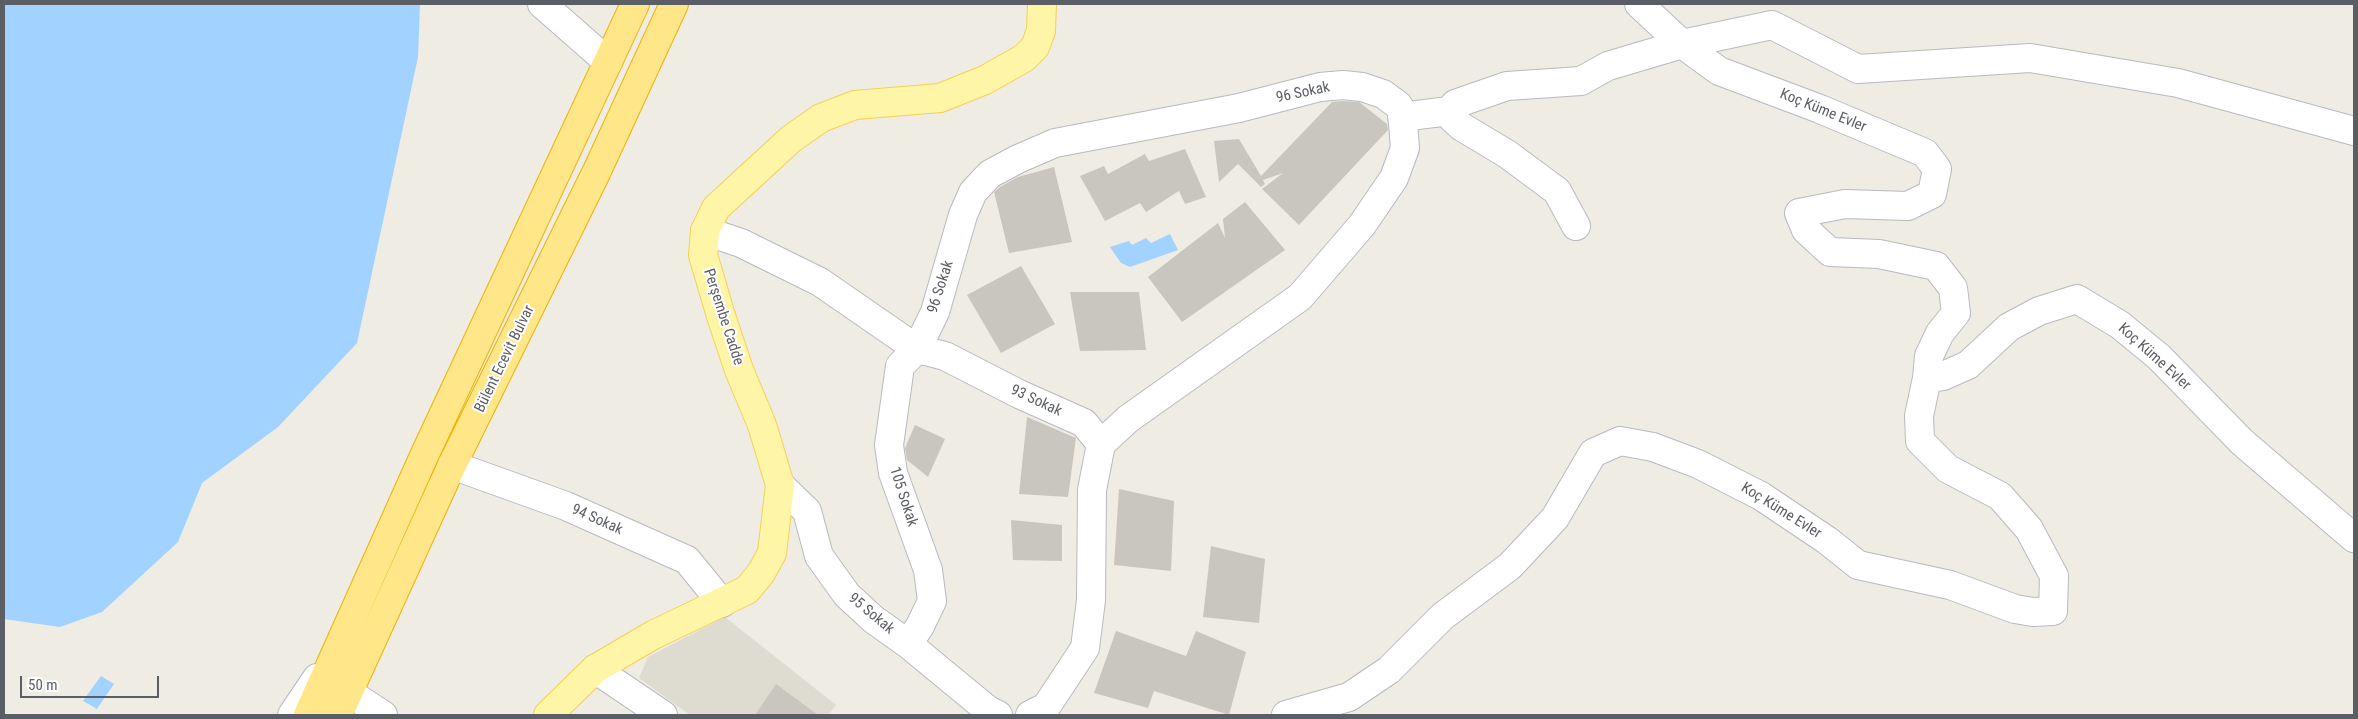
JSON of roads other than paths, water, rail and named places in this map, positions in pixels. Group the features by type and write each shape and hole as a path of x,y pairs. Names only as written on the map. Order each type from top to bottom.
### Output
{"highway":[{"name":"Bülent Ecevit Bulvar","path":"308,715 346,636 424,456 635,4"},
{"name":"Bülent Ecevit Bulvar","path":"343,703 452,465 596,173 674,4"}],"main road":[{"name":"Perşembe Cadde","path":"548,715 595,668 653,635 747,590 761,573 772,553 780,484 762,425 740,370 703,255 705,231 716,208 792,139 821,118 855,105 940,98 985,80 1024,58 1035,47 1040,31 1042,4"}],"street":[{"path":"542,4 608,62"},
{"path":"1639,4 1682,44"},
{"path":"1030,715 1046,707 1085,648 1092,600 1092,490 1101,444 1128,419 1300,297 1362,225 1394,178 1405,148 1402,117 1450,111 1455,104 1462,100 1507,86 1581,81 1608,66 1682,44 1772,25 1858,69 2030,58 2178,83 2354,131"},
{"name":"Koç Küme Evler","path":"1286,715 1349,697 1389,670 1443,616 1510,566 1555,518 1593,454 1620,441 1653,447 1698,464 1760,496 1828,541 1858,565 1950,586 2014,609 2033,612 2053,611 2054,576 2029,529 2000,496 1948,469 1920,440 1919,416 1927,378 1929,356 1940,333 1956,313 1954,288 1936,266 1879,254 1830,252 1806,230 1799,213 1845,204 1908,206 1932,194 1937,169 1925,153 1820,109 1719,71 1682,44"},
{"name":"96 Sokak","path":"917,349 935,312 963,215 973,192 990,174 1018,159 1055,143 1239,108 1320,87 1343,85 1362,87 1383,94 1398,105 1402,117"},
{"path":"1450,111 1453,119 1462,127 1507,154 1557,191 1576,226"},
{"name":"93 Sokak","path":"705,231 741,243 820,282 917,349 944,356 1019,394 1084,423 1101,444"},
{"name":"Koç Küme Evler","path":"1927,378 1943,376 1968,364 2009,327 2039,311 2077,298 2120,325 2159,357 2242,442 2354,538"},
{"name":"105 Sokak","path":"908,644 920,626 932,601 928,570 893,473 889,445 900,366 917,349"},
{"name":"94 Sokak","path":"452,465 566,506 687,560 722,603"},
{"name":"95 Sokak","path":"780,484 807,511 819,556 847,595 873,619 908,644 988,710 998,715"},
{"path":"292,715 346,636"},
{"path":"595,668 663,715"},
{"path":"343,703 383,715"}],"water":[{"path":"4,4 420,4 418,57 357,343 278,427 202,483 178,542 102,612 60,627 4,619"},
{"path":"1170,234 1178,250 1130,267 1121,263 1110,247 1129,241 1132,245 1146,238 1151,243"},
{"path":"101,676 114,684 97,709 83,701"}]}
